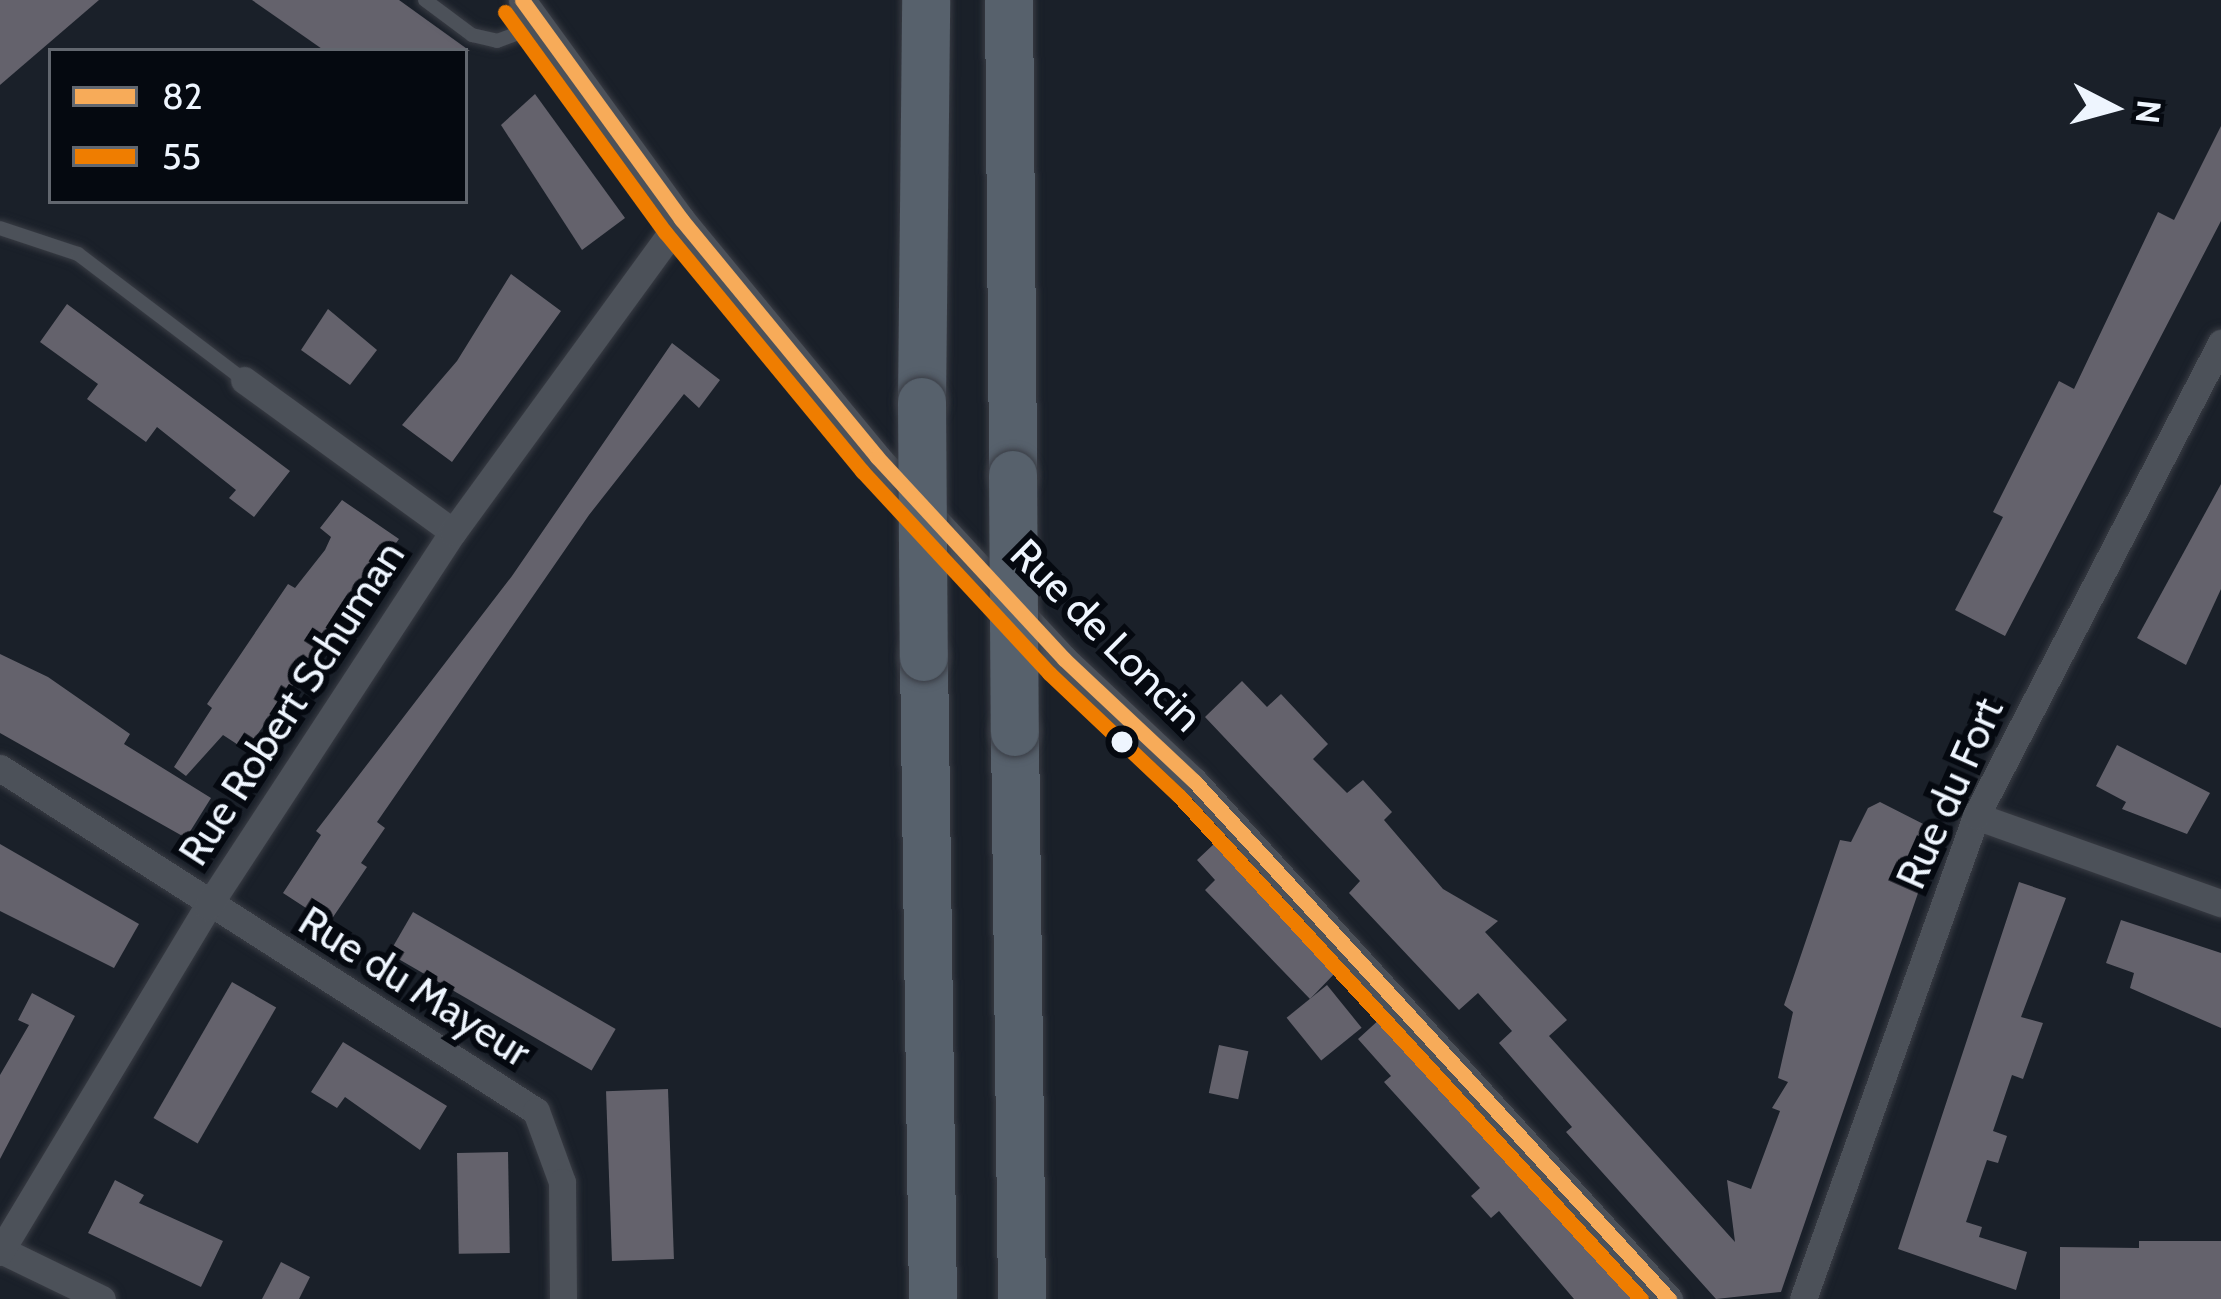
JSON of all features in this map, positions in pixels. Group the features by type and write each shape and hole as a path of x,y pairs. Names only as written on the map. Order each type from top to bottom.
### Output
{"highway":[{"path":"926,0 922,402 933,1299"},
{"path":"1009,0 1022,1299"}],"street":[{"name":"Rue de Loncin","path":"522,0 681,219 892,474 1064,659 1193,781 1670,1299"},
{"name":"Rue Robert Schuman","path":"1,1251 208,906 453,532 681,219"},
{"name":"Rue du Fort","path":"1803,1299 1976,816 2221,343"},
{"path":"244,380 453,532"},
{"name":"Rue du Mayeur","path":"0,768 208,906 536,1111 562,1182 563,1299"},
{"path":"1976,816 2221,903"},
{"path":"1,1251 102,1299"}],"lane":[{"path":"425,0 484,38 540,25"},
{"path":"0,228 78,254 244,380"}],"building":[{"path":"0,0 99,0 0,85"},
{"path":"252,0 399,0 466,48 321,48"},
{"path":"535,94 625,218 582,250 501,125"},
{"path":"2221,126 2221,221 2005,636 1955,610 2003,517 1993,512 2059,381 2074,389 2158,212 2174,220"},
{"path":"511,274 561,311 452,462 402,425 457,361"},
{"path":"67,304 290,471 254,517 229,498 236,490 157,427 146,442 87,399 98,384 40,342"},
{"path":"328,309 377,350 350,385 301,350"},
{"path":"672,343 720,380 699,408 684,394 589,515 377,822 385,828 361,863 367,867 329,923 283,893 321,835 316,831 512,576"},
{"path":"2221,484 2221,589 2186,665 2137,638"},
{"path":"342,500 399,539 246,750 223,735 186,776 174,767 212,708 207,704 288,584 295,588 325,550 331,537 320,528"},
{"path":"0,654 48,677 130,734 124,744 211,798 186,838 0,733"},
{"path":"1242,681 1267,707 1281,694 1328,744 1313,759 1347,793 1363,780 1392,812 1384,820 1443,889 1498,921 1485,932 1567,1020 1549,1036 1735,1242 1727,1180 1751,1189 1780,1111 1772,1108 1788,1082 1778,1078 1793,1012 1784,1005 1840,840 1851,842 1868,808 1880,802 1939,832 1781,1292 1716,1299 1566,1132 1572,1127 1499,1043 1512,1031 1478,993 1459,1010 1349,893 1360,881 1205,717"},
{"path":"2117,745 2210,793 2187,834 2122,809 2126,802 2096,786"},
{"path":"1215,843 1338,970 1310,999 1205,890 1215,880 1197,860"},
{"path":"0,844 139,924 114,968 0,911"},
{"path":"2019,882 2066,898 2021,1017 2043,1023 2023,1079 2012,1075 1993,1131 2007,1136 1998,1163 1987,1160 1966,1222 1982,1227 1979,1237 2027,1252 2016,1290 1898,1249"},
{"path":"413,912 616,1029 592,1071 389,954"},
{"path":"2121,920 2221,953 2221,1028 2130,988 2134,973 2106,963"},
{"path":"232,982 276,1008 198,1143 154,1118"},
{"path":"1327,985 1362,1028 1321,1060 1287,1018"},
{"path":"32,993 75,1016 0,1159 0,1075 29,1025 18,1020"},
{"path":"1381,1018 1635,1299 1574,1299 1499,1211 1491,1218 1471,1196 1480,1188 1384,1082 1391,1076 1358,1039"},
{"path":"343,1042 447,1106 420,1150 345,1097 337,1108 311,1092"},
{"path":"1219,1045 1248,1051 1238,1099 1209,1093"},
{"path":"668,1089 674,1259 612,1261 606,1091"},
{"path":"508,1152 510,1253 459,1254 457,1153"},
{"path":"115,1180 144,1195 139,1203 223,1241 201,1287 88,1233"},
{"path":"2139,1241 2221,1241 2221,1299 2060,1299 2060,1247 2139,1248"},
{"path":"281,1262 310,1277 299,1299 262,1299"}],"transit line":[{"name":"82","path":"522,0 681,219 877,457 1064,659 1194,781 1669,1299"},
{"name":"55","path":"505,12 665,232 862,471 1049,673 1179,796 1641,1299"}]}
